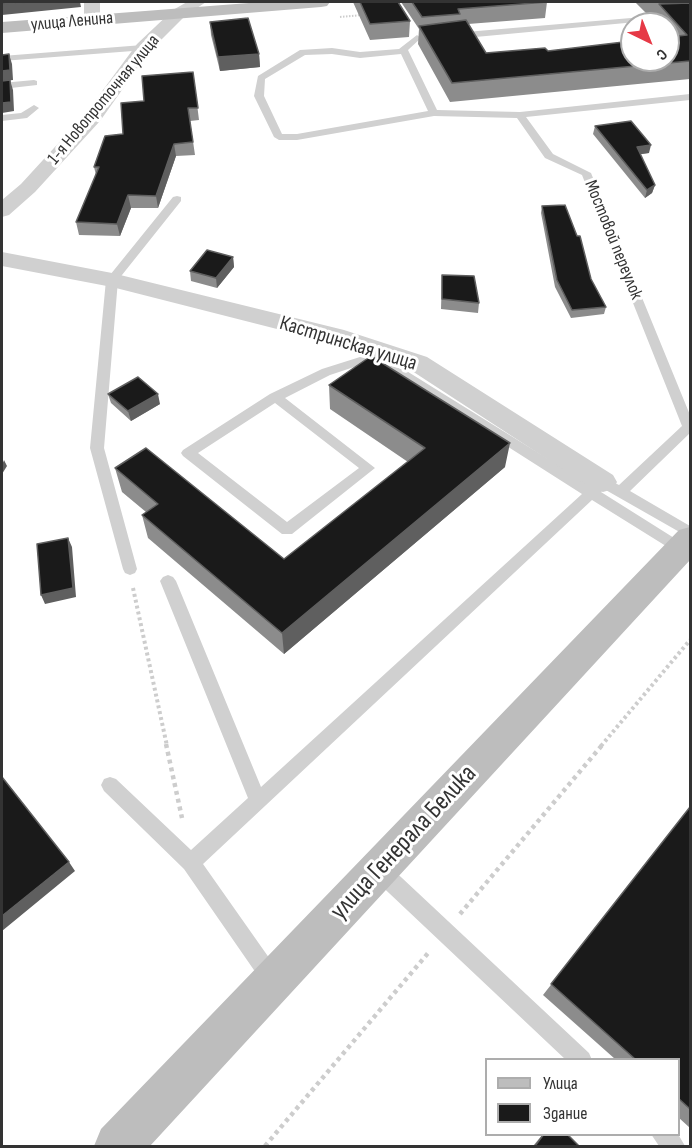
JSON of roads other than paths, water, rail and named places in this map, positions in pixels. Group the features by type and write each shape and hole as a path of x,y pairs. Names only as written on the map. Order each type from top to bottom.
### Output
{"main road":[{"name":"улица Ленина","path":"2,28 92,11 179,13 321,2"},
{"name":"улица Генерала Белика","path":"118,1146 688,544"}],"street":[{"name":"1-я Новопроточная улица","path":"2,211 28,188 93,117 143,48 179,13 198,2"},
{"name":"Кастринская улица","path":"2,259 112,280 335,336 418,363 604,490"}],"lane":[{"path":"449,36 620,24"},
{"path":"411,29 417,38"},
{"path":"470,35 476,45"},
{"path":"404,51 403,49 417,38 428,38"},
{"path":"2,59 143,48"},
{"path":"404,51 360,55 332,51 303,52 261,78 259,96 279,137 297,137 434,113 520,116 690,97"},
{"path":"404,51 434,113"},
{"path":"2,86 34,83"},
{"path":"2,118 24,116 33,108"},
{"name":"Мостовой переулок","path":"520,116 549,156 586,173 689,427 604,490"},
{"path":"130,570 98,448 112,280 177,199"},
{"path":"275,397 368,468 287,530 188,453 275,397 326,372 360,361 401,373 604,490 688,544"},
{"path":"191,863 604,490"},
{"name":"Кастринская улица","path":"604,490 688,544"},
{"path":"168,581 258,801"},
{"path":"110,785 191,863 273,982"},
{"path":"379,870 581,1058"}]}
